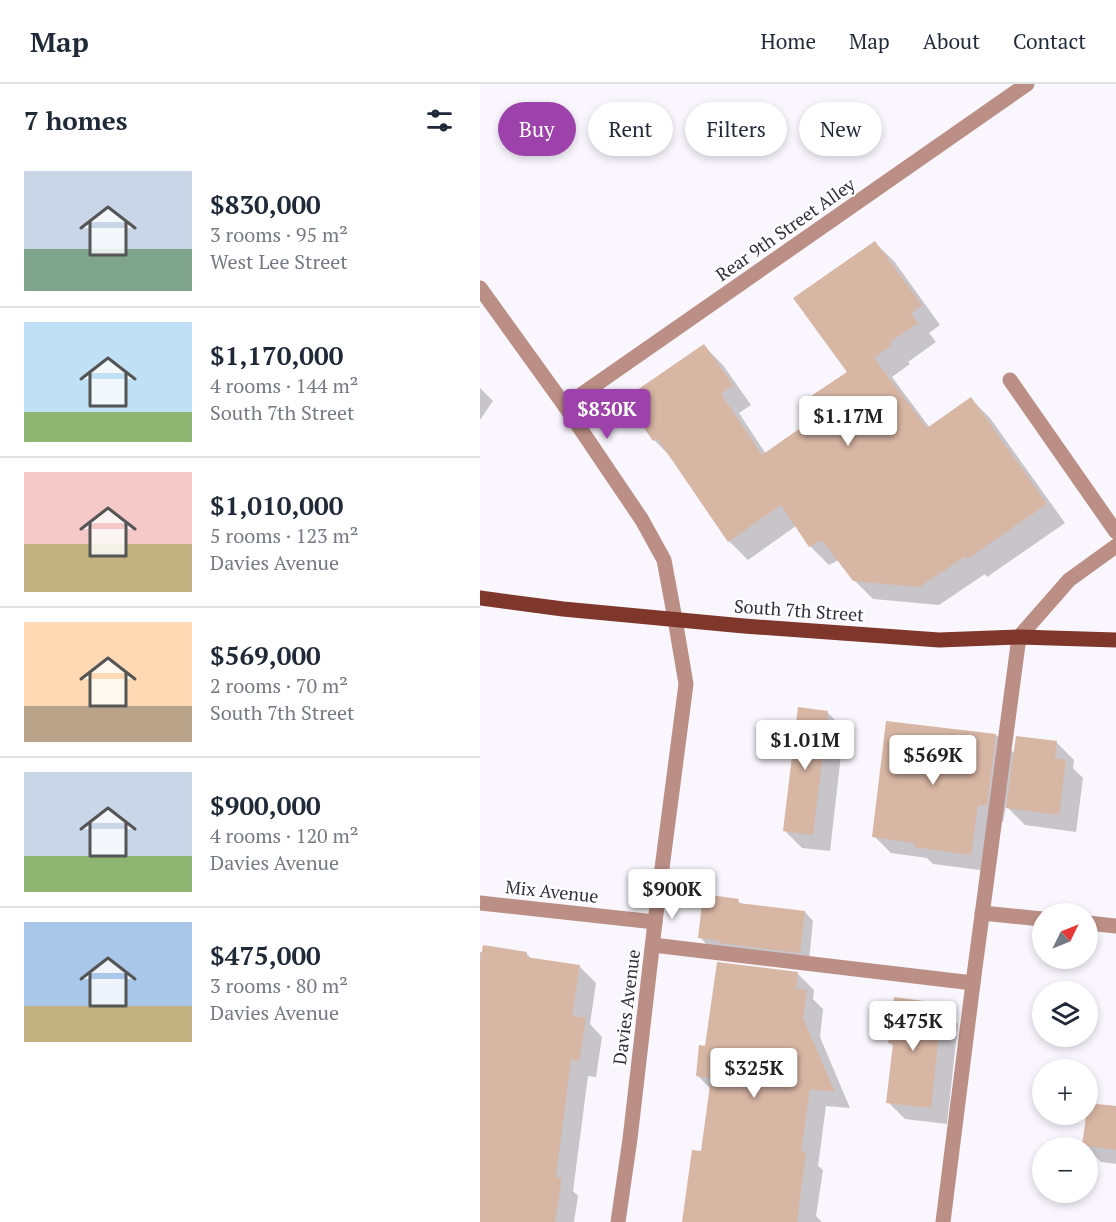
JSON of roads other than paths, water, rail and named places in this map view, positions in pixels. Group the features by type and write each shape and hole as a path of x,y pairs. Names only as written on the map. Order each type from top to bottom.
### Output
{"main road":[{"name":"South 7th Street","path":"480,598 563,609 744,626 939,640 1019,638 1116,640"}],"street":[{"name":"Rear 9th Street Alley","path":"565,406 1027,84"},
{"name":"Davies Avenue","path":"480,288 565,406 642,520 664,560 686,684 618,1222"},
{"path":"1010,380 1116,532"},
{"path":"943,1222 1019,638 1069,580 1116,546"},
{"name":"Mix Avenue","path":"480,903 656,922"},
{"path":"982,913 1032,918"},
{"path":"1098,924 1116,926"},
{"path":"653,945 973,983"}]}
